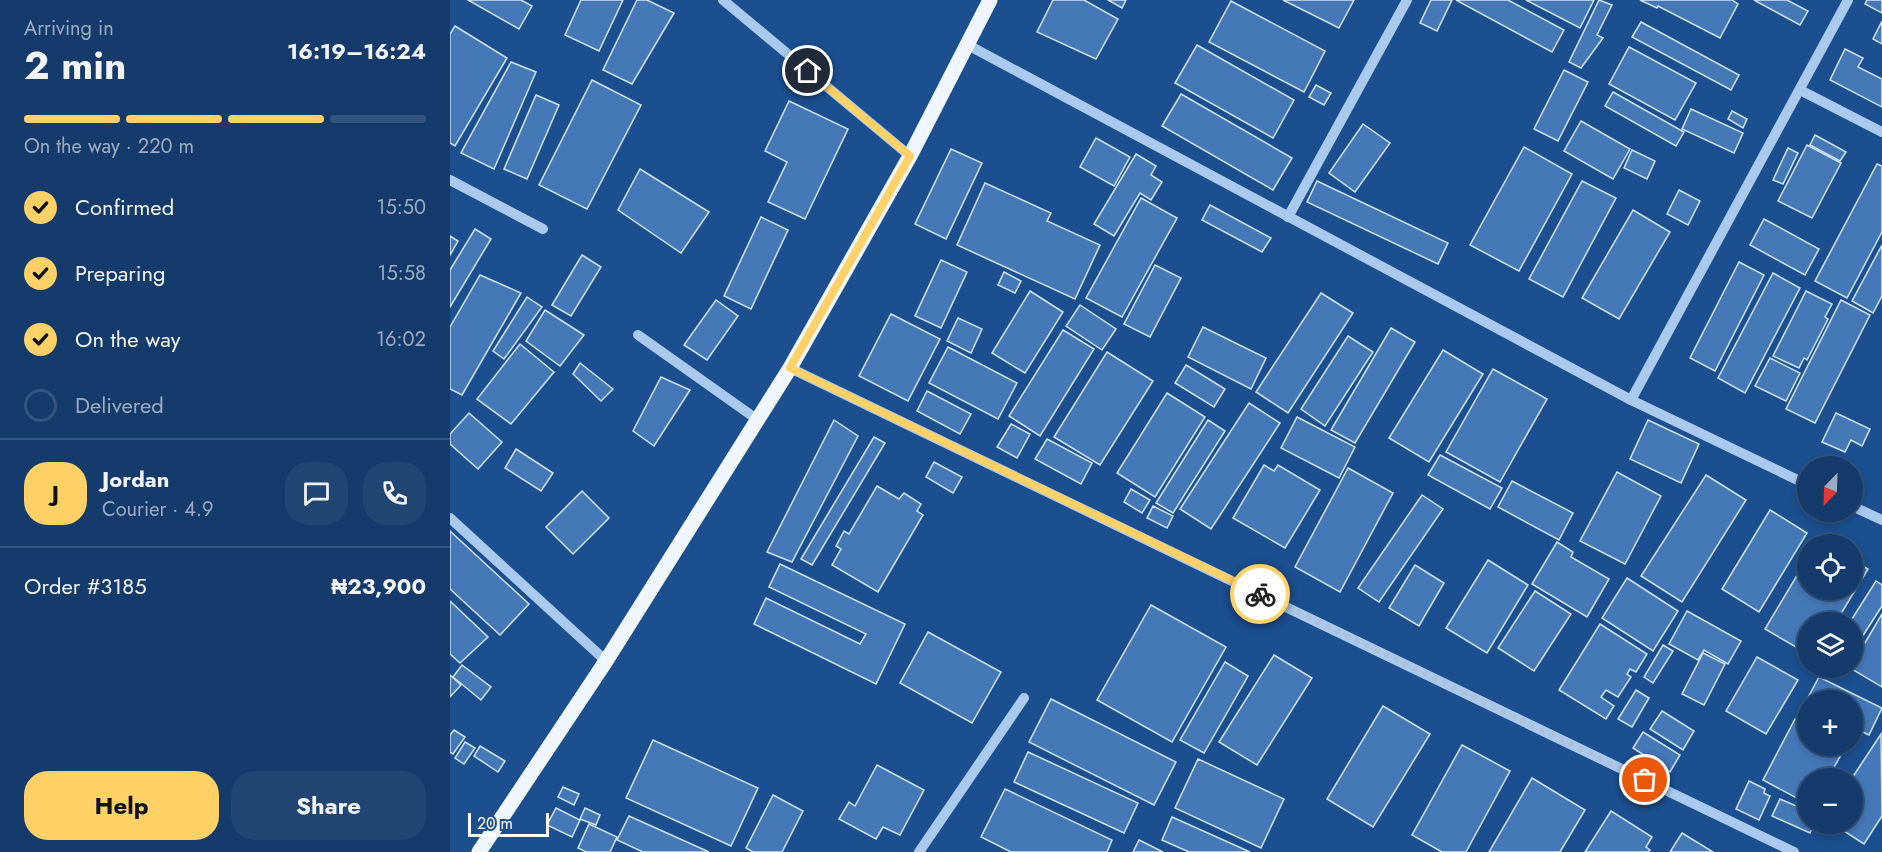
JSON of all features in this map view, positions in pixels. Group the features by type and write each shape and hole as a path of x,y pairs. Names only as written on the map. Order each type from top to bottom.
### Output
{"main road":[{"path":"479,852 606,661 790,368 910,156 990,0"}],"street":[{"path":"723,0 910,156"},
{"path":"1288,217 1407,0"},
{"path":"1631,400 1848,0"},
{"path":"966,44 1631,400 1797,480"},
{"path":"1800,90 1882,132"},
{"path":"450,180 543,230"},
{"path":"638,335 758,420"},
{"path":"790,368 1794,852"},
{"path":"1863,511 1882,520"},
{"path":"450,518 606,661"},
{"path":"919,852 1024,698"}],"building":[{"path":"468,0 521,0 532,6 519,29"},
{"path":"581,0 623,0 599,51 565,35"},
{"path":"637,0 647,0 674,13 632,84 603,70"},
{"path":"1053,0 1084,0 1118,19 1096,59 1037,32"},
{"path":"1108,0 1126,0 1122,8"},
{"path":"1283,0 1354,0 1339,28"},
{"path":"1431,0 1452,0 1437,31 1420,23"},
{"path":"1456,0 1508,0 1564,30 1552,52"},
{"path":"1526,0 1594,0 1580,28"},
{"path":"1599,0 1612,5 1597,35 1603,38 1581,68 1569,62"},
{"path":"1640,0 1732,0 1738,4 1720,38 1658,6 1657,8"},
{"path":"1754,0 1787,0 1808,11 1800,25"},
{"path":"1867,0 1882,0 1882,13 1865,4"},
{"path":"1231,1 1325,51 1304,92 1209,42"},
{"path":"1882,21 1882,44 1873,39"},
{"path":"1641,22 1739,75 1731,90 1632,37"},
{"path":"455,26 507,58 455,146 450,143 450,34"},
{"path":"1197,45 1294,100 1273,138 1175,83"},
{"path":"1629,47 1696,83 1675,120 1609,84"},
{"path":"1845,49 1863,58 1858,67 1882,79 1882,107 1830,80"},
{"path":"511,62 536,72 494,169 461,153"},
{"path":"1564,70 1588,82 1558,141 1534,129"},
{"path":"592,80 641,105 587,209 539,185"},
{"path":"1316,85 1331,93 1324,105 1309,97"},
{"path":"1613,92 1684,132 1676,146 1605,106"},
{"path":"1181,94 1292,158 1273,190 1162,126"},
{"path":"536,95 559,105 527,179 504,169"},
{"path":"789,101 848,129 805,219 768,202 787,162 765,151"},
{"path":"1691,109 1743,133 1734,153 1682,129"},
{"path":"1732,111 1747,119 1743,128 1728,119"},
{"path":"1581,121 1630,149 1613,179 1564,151"},
{"path":"1363,124 1390,143 1355,192 1329,173"},
{"path":"1815,135 1846,152 1840,161 1810,145"},
{"path":"1096,138 1130,157 1114,186 1080,167"},
{"path":"1807,145 1841,163 1812,218 1778,201"},
{"path":"1524,147 1572,174 1519,271 1470,245"},
{"path":"1788,148 1798,153 1783,184 1773,180"},
{"path":"951,149 982,163 946,239 915,224"},
{"path":"1632,150 1655,161 1647,179 1624,168"},
{"path":"1136,154 1156,166 1151,175 1162,182 1151,200 1140,193 1114,236 1094,224"},
{"path":"1877,164 1882,166 1882,232 1847,298 1815,281"},
{"path":"640,169 709,212 681,253 618,210"},
{"path":"1317,181 1448,243 1438,264 1307,202"},
{"path":"1582,181 1616,198 1563,297 1529,279"},
{"path":"985,183 1051,213 1047,221 1100,245 1075,299 957,245"},
{"path":"1679,190 1700,201 1688,225 1667,214"},
{"path":"1141,198 1177,218 1122,317 1086,298"},
{"path":"1210,205 1271,238 1262,252 1202,220"},
{"path":"1633,210 1670,232 1619,319 1582,298"},
{"path":"761,217 788,230 751,309 724,296"},
{"path":"1764,219 1819,249 1805,275 1750,245"},
{"path":"475,229 491,239 450,307 450,270"},
{"path":"450,236 458,241 450,255"},
{"path":"1882,245 1882,296 1873,313 1852,301"},
{"path":"582,255 601,267 571,316 552,305"},
{"path":"941,260 967,272 941,328 915,316"},
{"path":"1739,262 1764,275 1715,371 1690,358"},
{"path":"1155,265 1181,278 1150,337 1124,324"},
{"path":"1004,272 1021,281 1015,293 998,285"},
{"path":"1773,273 1800,288 1745,393 1718,378"},
{"path":"480,275 521,293 462,395 450,389 450,327"},
{"path":"1030,291 1063,312 1025,373 992,353"},
{"path":"1806,291 1832,304 1825,317 1828,319 1807,360 1804,358 1799,368 1773,356"},
{"path":"1321,293 1353,313 1288,413 1256,392"},
{"path":"527,297 542,307 504,359 493,351"},
{"path":"716,300 738,316 707,360 684,345"},
{"path":"1841,300 1870,315 1815,423 1786,409"},
{"path":"1080,305 1116,329 1102,350 1066,326"},
{"path":"545,310 584,335 560,366 526,341"},
{"path":"891,314 940,339 908,401 859,376"},
{"path":"958,318 982,329 971,353 947,341"},
{"path":"1203,327 1266,358 1251,389 1188,357"},
{"path":"1391,328 1415,342 1355,443 1331,430"},
{"path":"1063,330 1094,349 1040,436 1009,416"},
{"path":"1348,336 1373,352 1325,426 1301,409"},
{"path":"520,344 554,372 511,424 477,399"},
{"path":"948,347 1017,383 998,419 929,383"},
{"path":"1443,350 1483,374 1429,462 1389,438"},
{"path":"1107,352 1153,381 1100,465 1054,437"},
{"path":"1770,358 1800,373 1786,401 1755,386"},
{"path":"580,363 613,389 601,401 573,374"},
{"path":"1186,365 1225,389 1214,407 1175,383"},
{"path":"1493,369 1547,399 1500,482 1446,452"},
{"path":"661,377 690,390 654,446 633,431"},
{"path":"927,391 971,414 960,434 917,411"},
{"path":"1167,393 1205,417 1155,497 1117,473"},
{"path":"1249,403 1280,423 1211,529 1180,509"},
{"path":"469,413 502,442 478,469 450,444 450,434"},
{"path":"1836,413 1870,429 1862,446 1851,440 1845,452 1822,442"},
{"path":"1297,417 1355,447 1339,478 1281,448"},
{"path":"834,420 858,436 792,562 767,552"},
{"path":"1208,420 1225,431 1173,513 1156,503"},
{"path":"1648,420 1699,444 1681,483 1630,459"},
{"path":"1011,424 1030,434 1017,458 997,447"},
{"path":"874,437 885,443 812,565 801,559"},
{"path":"1047,439 1092,463 1081,484 1035,459"},
{"path":"516,449 553,473 541,491 505,468"},
{"path":"1440,455 1502,488 1490,509 1428,475"},
{"path":"934,462 962,477 953,493 926,477"},
{"path":"1264,465 1274,471 1278,465 1320,490 1285,548 1233,518"},
{"path":"1348,468 1393,493 1340,592 1295,567"},
{"path":"1617,472 1661,496 1625,564 1580,541"},
{"path":"1706,475 1746,500 1682,602 1641,576"},
{"path":"1512,481 1573,513 1559,540 1498,507"},
{"path":"877,486 899,499 904,493 921,504 917,511 923,515 878,592 832,565 841,549 836,546 844,531 849,534"},
{"path":"1131,489 1150,500 1142,513 1124,502"},
{"path":"582,491 609,518 573,554 546,527"},
{"path":"1422,495 1443,509 1379,602 1358,588"},
{"path":"1153,506 1173,516 1167,528 1147,518"},
{"path":"1770,510 1807,533 1797,534 1797,549 1759,612 1722,589"},
{"path":"450,531 529,604 500,635 450,589"},
{"path":"1557,542 1573,552 1571,557 1609,579 1587,617 1532,584"},
{"path":"1488,560 1528,585 1487,653 1446,628"},
{"path":"780,564 905,624 876,684 754,624 766,598 860,644 866,634 769,587"},
{"path":"1415,565 1444,583 1419,626 1389,608"},
{"path":"1863,566 1868,569 1863,577"},
{"path":"1797,575 1797,600 1849,600 1842,612 1797,612 1797,648 1765,629"},
{"path":"1627,578 1678,611 1653,651 1602,618"},
{"path":"1876,581 1882,585 1882,606 1863,635 1863,612 1856,612"},
{"path":"1535,591 1571,614 1534,671 1498,648"},
{"path":"450,601 488,637 460,663 450,654"},
{"path":"1151,605 1226,647 1172,742 1097,700"},
{"path":"1687,611 1741,641 1728,664 1704,650 1698,660 1669,644"},
{"path":"1882,614 1882,687 1863,676 1863,646"},
{"path":"1600,624 1647,654 1636,672 1630,669 1627,674 1631,677 1618,697 1606,690 1601,697 1614,706 1606,719 1559,690"},
{"path":"928,632 1001,672 972,723 900,683"},
{"path":"1663,645 1673,651 1653,683 1644,677"},
{"path":"1703,653 1725,664 1704,705 1682,694"},
{"path":"1274,655 1312,678 1257,765 1219,742"},
{"path":"1757,657 1798,680 1766,734 1726,711"},
{"path":"1225,662 1248,676 1204,753 1180,740"},
{"path":"462,665 491,687 481,700 453,677"},
{"path":"450,675 461,685 450,697"},
{"path":"1818,678 1821,678 1845,690 1812,690"},
{"path":"1636,690 1649,698 1632,727 1618,719"},
{"path":"1051,699 1176,762 1154,805 1029,742"},
{"path":"1863,699 1882,708 1869,735 1863,732"},
{"path":"1383,706 1430,734 1373,827 1327,799"},
{"path":"1662,711 1694,731 1683,750 1650,729"},
{"path":"1795,719 1797,720 1797,756 1840,756 1834,768 1797,768 1797,798 1763,780"},
{"path":"454,730 465,737 453,754 450,752 450,735"},
{"path":"1643,732 1680,755 1670,772 1633,748"},
{"path":"1881,734 1882,816 1864,844 1848,834 1863,834 1863,768 1859,768"},
{"path":"653,740 758,788 731,846 626,798"},
{"path":"465,742 475,748 464,764 455,758"},
{"path":"1462,745 1510,771 1466,852 1442,852 1412,835"},
{"path":"480,746 505,761 498,772 474,756"},
{"path":"1028,752 1138,803 1124,833 1014,782"},
{"path":"1198,759 1284,799 1261,848 1175,808"},
{"path":"877,765 924,790 900,835 883,827 876,839 839,819 849,802 855,806"},
{"path":"1532,778 1585,810 1560,852 1489,852"},
{"path":"1749,781 1765,789 1764,793 1770,796 1759,820 1736,809"},
{"path":"563,787 579,794 574,805 558,797"},
{"path":"1005,789 1112,840 1107,852 1011,852 981,837"},
{"path":"773,795 803,811 782,852 753,852 746,848"},
{"path":"1780,799 1797,806 1797,827 1772,816"},
{"path":"556,808 580,820 572,837 547,825"},
{"path":"585,808 600,815 596,825 580,819"},
{"path":"1611,811 1652,837 1646,847 1650,850 1648,852 1585,852"},
{"path":"629,816 709,852 643,852 617,840"},
{"path":"1172,817 1250,852 1189,852 1162,840"},
{"path":"589,824 617,837 610,852 586,852 578,848"},
{"path":"1682,833 1713,852 1670,852"},
{"path":"1139,840 1163,852 1133,852"}],"way so far":[{"path":"1260,594 1645,780"}],"route":[{"path":"808,71 910,156 790,368 1260,594"}]}
